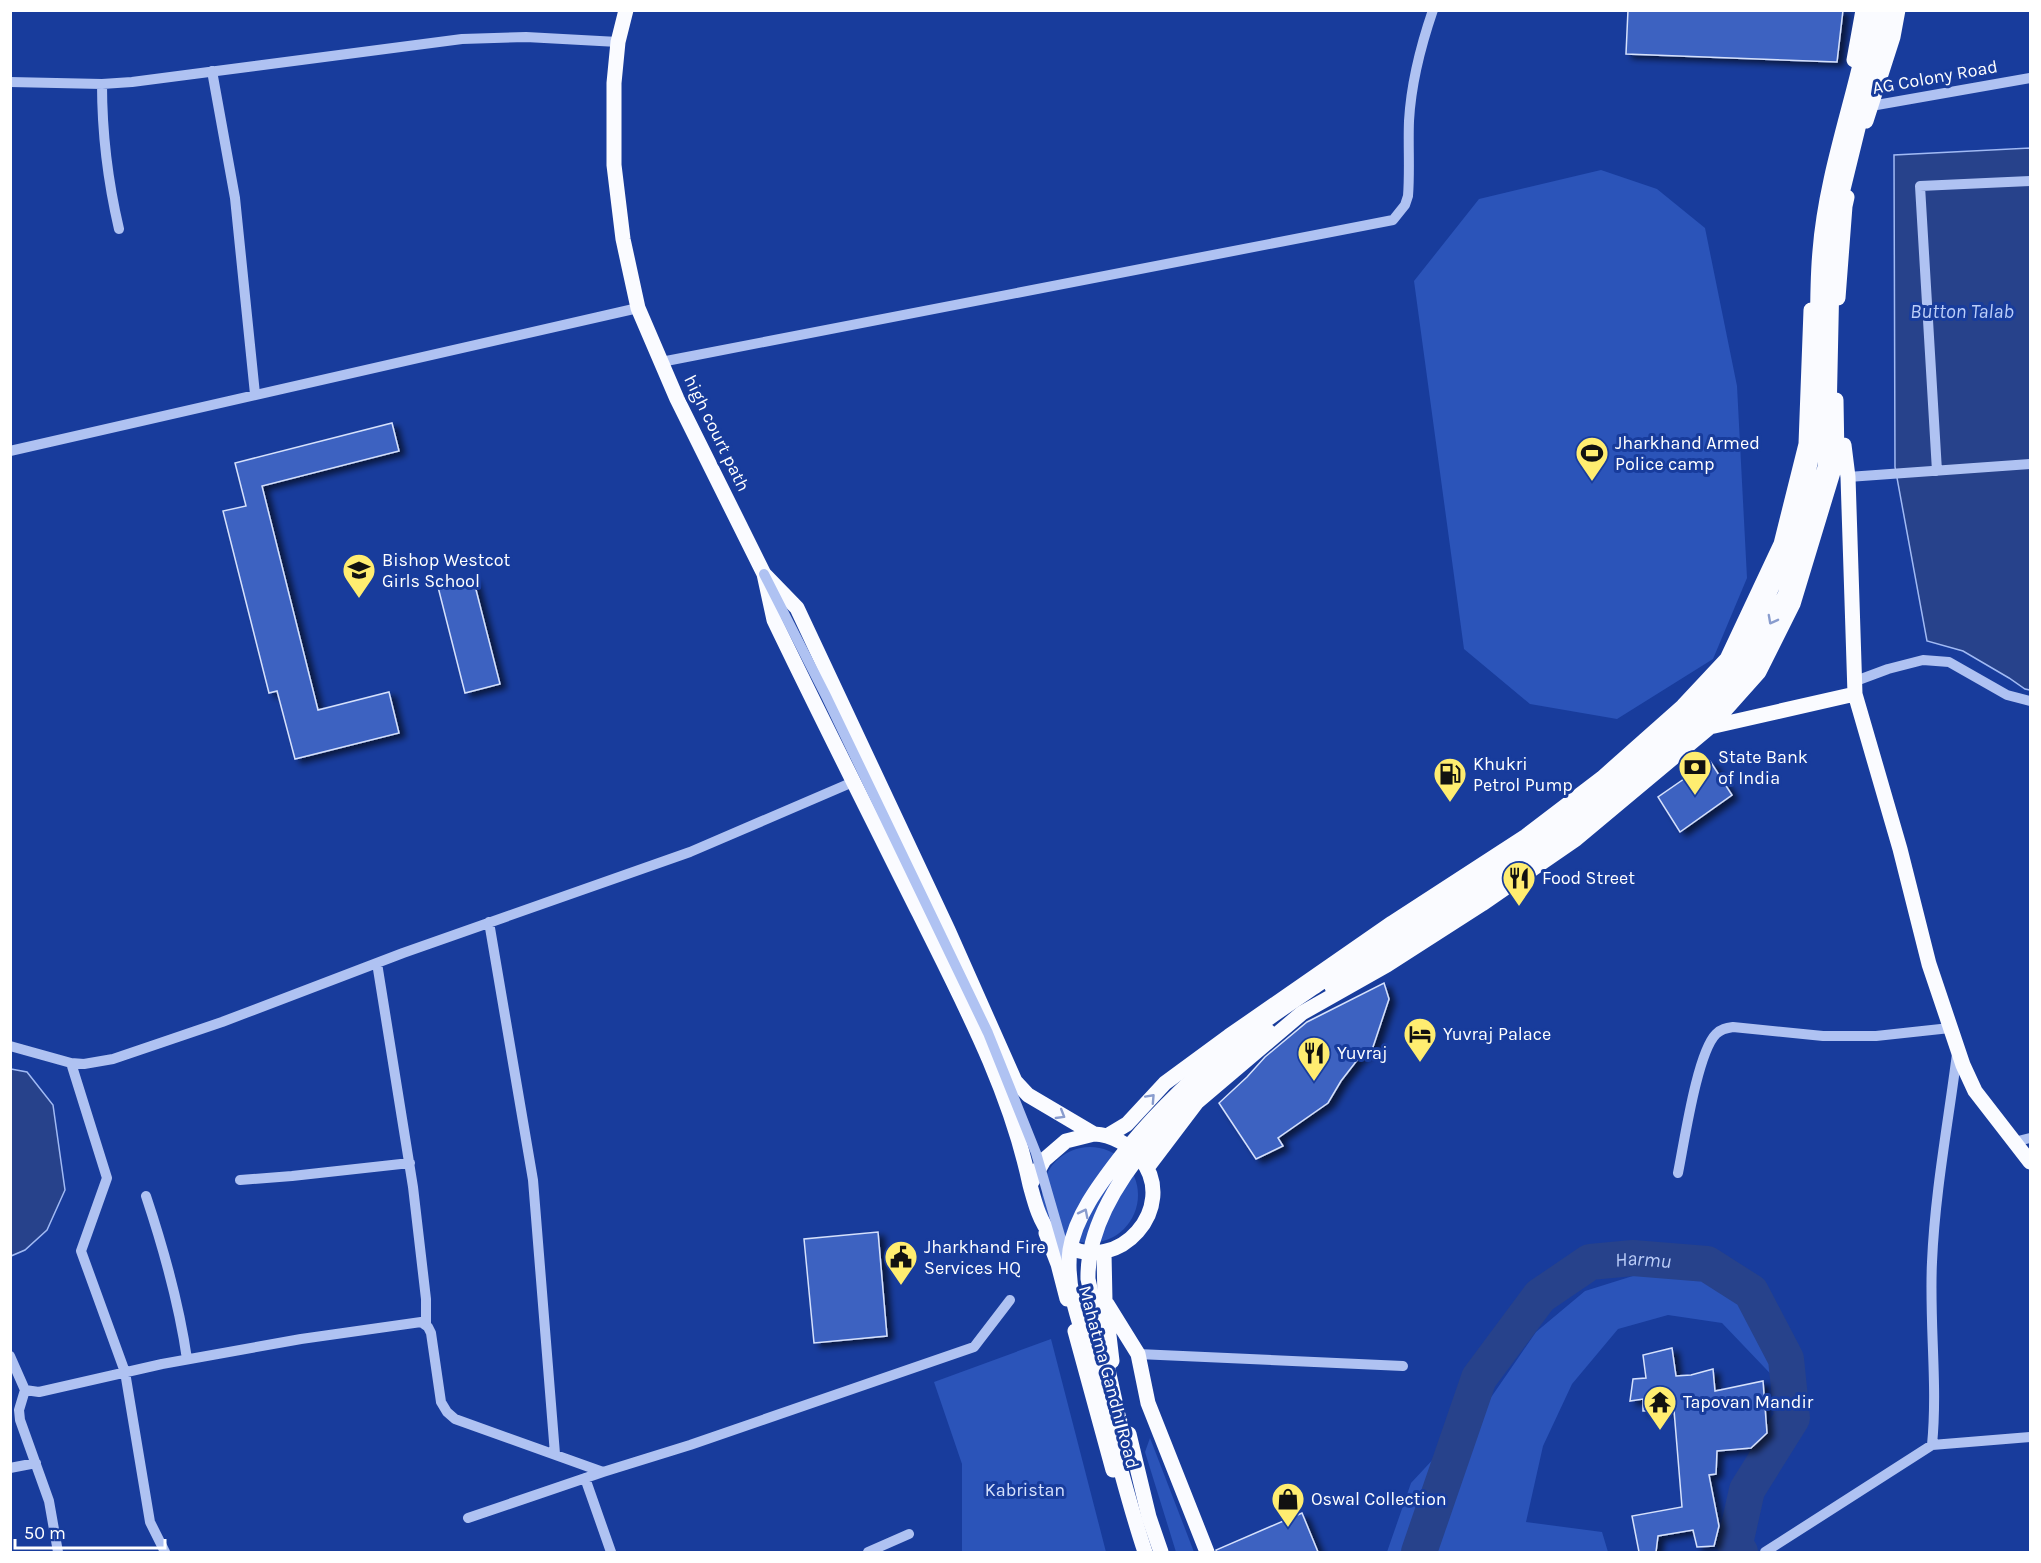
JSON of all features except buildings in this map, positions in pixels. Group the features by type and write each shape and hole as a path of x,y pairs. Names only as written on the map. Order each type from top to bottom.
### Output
{"main road":[{"name":"high court path","path":"626,10 618,42 614,83 614,165 623,239 638,308 677,399 765,574"},
{"path":"1030,1185 1044,1160 1066,1141 1100,1135 1127,1124 1165,1083 1229,1036 1392,922 1526,836 1583,792 1683,706 1727,659 1781,544 1806,444 1815,233 1863,10"},
{"path":"1145,1552 1076,1307 1069,1269 1071,1243 1075,1231 1090,1201 1132,1143 1225,1051 1388,937 1512,858 1581,807 1692,714 1714,690 1733,663 1771,589 1789,546 1812,452 1817,410 1820,251 1828,197 1867,41 1872,10"},
{"path":"1154,1552 1119,1422 1088,1280 1090,1246 1103,1214 1133,1165 1154,1139 1220,1070 1268,1031 1545,850 1609,802 1701,723 1744,671 1785,595 1803,548 1826,467 1831,286 1836,218 1887,10"},
{"path":"1147,1168 1197,1102 1302,1013 1406,953 1576,839 1710,727 1759,672 1794,604 1837,459 1838,306 1845,206 1871,106 1893,37 1898,10"},
{"path":"1836,379 1848,477 1854,688 1900,849 1929,964 1950,1028 1975,1091 2031,1162"},
{"path":"765,574 797,608 967,971 1015,1081 1028,1095 1100,1135 1131,1147 1147,1168 1153,1194 1147,1221 1129,1242 1104,1253 1076,1251 1052,1238 1038,1214 1023,1152 1006,1102 974,1027 774,620 765,574"},
{"path":"1710,727 1854,688"},
{"name":"Mahatma Gandhi Road","path":"1038,1214 1058,1264 1126,1515 1139,1552"},
{"name":"Mahatma Gandhi Road","path":"1104,1253 1105,1301 1111,1358 1149,1517 1161,1552"},
{"path":"1105,1301 1138,1354 1148,1403 1207,1552"}],"street":[{"path":"661,362 1393,220 1405,205 1408,196 1409,118 1416,71 1432,10"},
{"path":"10,81 102,84 473,38 526,37 618,42"},
{"path":"212,71 235,198 255,394"},
{"name":"AG Colony Road","path":"1845,102 1871,106 2031,78"},
{"path":"102,84 102,121 119,229"},
{"path":"1937,471 1920,186 2031,181"},
{"path":"10,451 638,308"},
{"path":"1848,477 2031,464"},
{"path":"765,574 988,1033 1036,1153 1069,1269"},
{"path":"1854,688 1888,669 1923,660 1949,662 2007,695 2031,700"},
{"path":"10,1046 84,1065 112,1059 222,1022 489,922 690,852 853,782"},
{"path":"489,922 533,1180 555,1454"},
{"path":"377,963 410,1163 426,1299 426,1324 432,1337 441,1402 447,1412 466,1424 603,1472"},
{"path":"1678,1173 1697,1080 1708,1045 1720,1030 1733,1027 1824,1036 1876,1036 1950,1028"},
{"path":"1932,1445 1934,1420 1931,1304 1933,1243 1937,1192 1958,1049"},
{"path":"70,1063 107,1178 81,1251 125,1372 150,1522 165,1552"},
{"path":"2014,1142 2031,1138"},
{"path":"240,1180 410,1163"},
{"path":"146,1196 163,1247 182,1326 187,1359"},
{"path":"468,1518 690,1445 974,1347 1010,1300"},
{"path":"25,1390 47,1391 187,1359 413,1322 426,1324"},
{"path":"1138,1354 1403,1366"},
{"path":"10,1356 25,1390 19,1410 20,1420 52,1510 58,1552"},
{"path":"1765,1552 1932,1445 2031,1437"},
{"path":"10,1468 36,1463"},
{"path":"585,1478 611,1552"},
{"path":"868,1552 909,1534"}],"green space":[{"name":"Jharkhand Armed Police camp","path":"1601,170 1657,189 1705,228 1737,386 1747,578 1713,659 1617,719 1530,704 1464,649 1414,281 1479,199"},
{"path":"1090,1147 1108,1151 1124,1161 1134,1177 1138,1195 1134,1213 1124,1229 1108,1239 1090,1243 1072,1239 1056,1229 1046,1213 1042,1195 1046,1177 1056,1161 1072,1151"},
{"path":"1693,1273 1734,1294 1760,1321 1781,1358 1784,1388 1722,1323 1668,1315 1618,1329 1572,1384 1543,1446 1526,1522 1602,1532 1608,1552 1387,1552 1411,1483 1492,1396 1536,1332 1585,1291 1636,1275"},
{"name":"Kabristan","path":"1051,1339 1106,1552 962,1552 962,1464 934,1382"},
{"path":"1150,1438 1194,1552 1176,1552 1145,1452"}],"water":[{"name":"Button Talab","path":"2030,148 2030,690 1963,651 1927,641 1895,467 1894,155"},
{"path":"11,1069 27,1072 53,1105 65,1190 47,1230 25,1250 11,1256"}],"waterway":[{"name":"Harmu","path":"1419,1552 1479,1378 1540,1296 1590,1262 1633,1258 1707,1264 1751,1292 1786,1359 1792,1418 1747,1490 1735,1544 1740,1552"}],"place":[{"name":"Jharkhand Armed Police camp","path":"1592,482"},
{"name":"Bishop Westcot Girls School","path":"359,599"},
{"name":"State Bank of India","path":"1695,796"},
{"name":"Khukri Petrol Pump","path":"1450,803"},
{"name":"Food Street","path":"1519,907"},
{"name":"Yuvraj Palace","path":"1420,1063"},
{"name":"Yuvraj","path":"1314,1082"},
{"name":"Jharkhand Fire Services HQ","path":"901,1286"},
{"name":"Tapovan Mandir","path":"1660,1431"},
{"name":"Oswal Collection","path":"1288,1528"}]}
